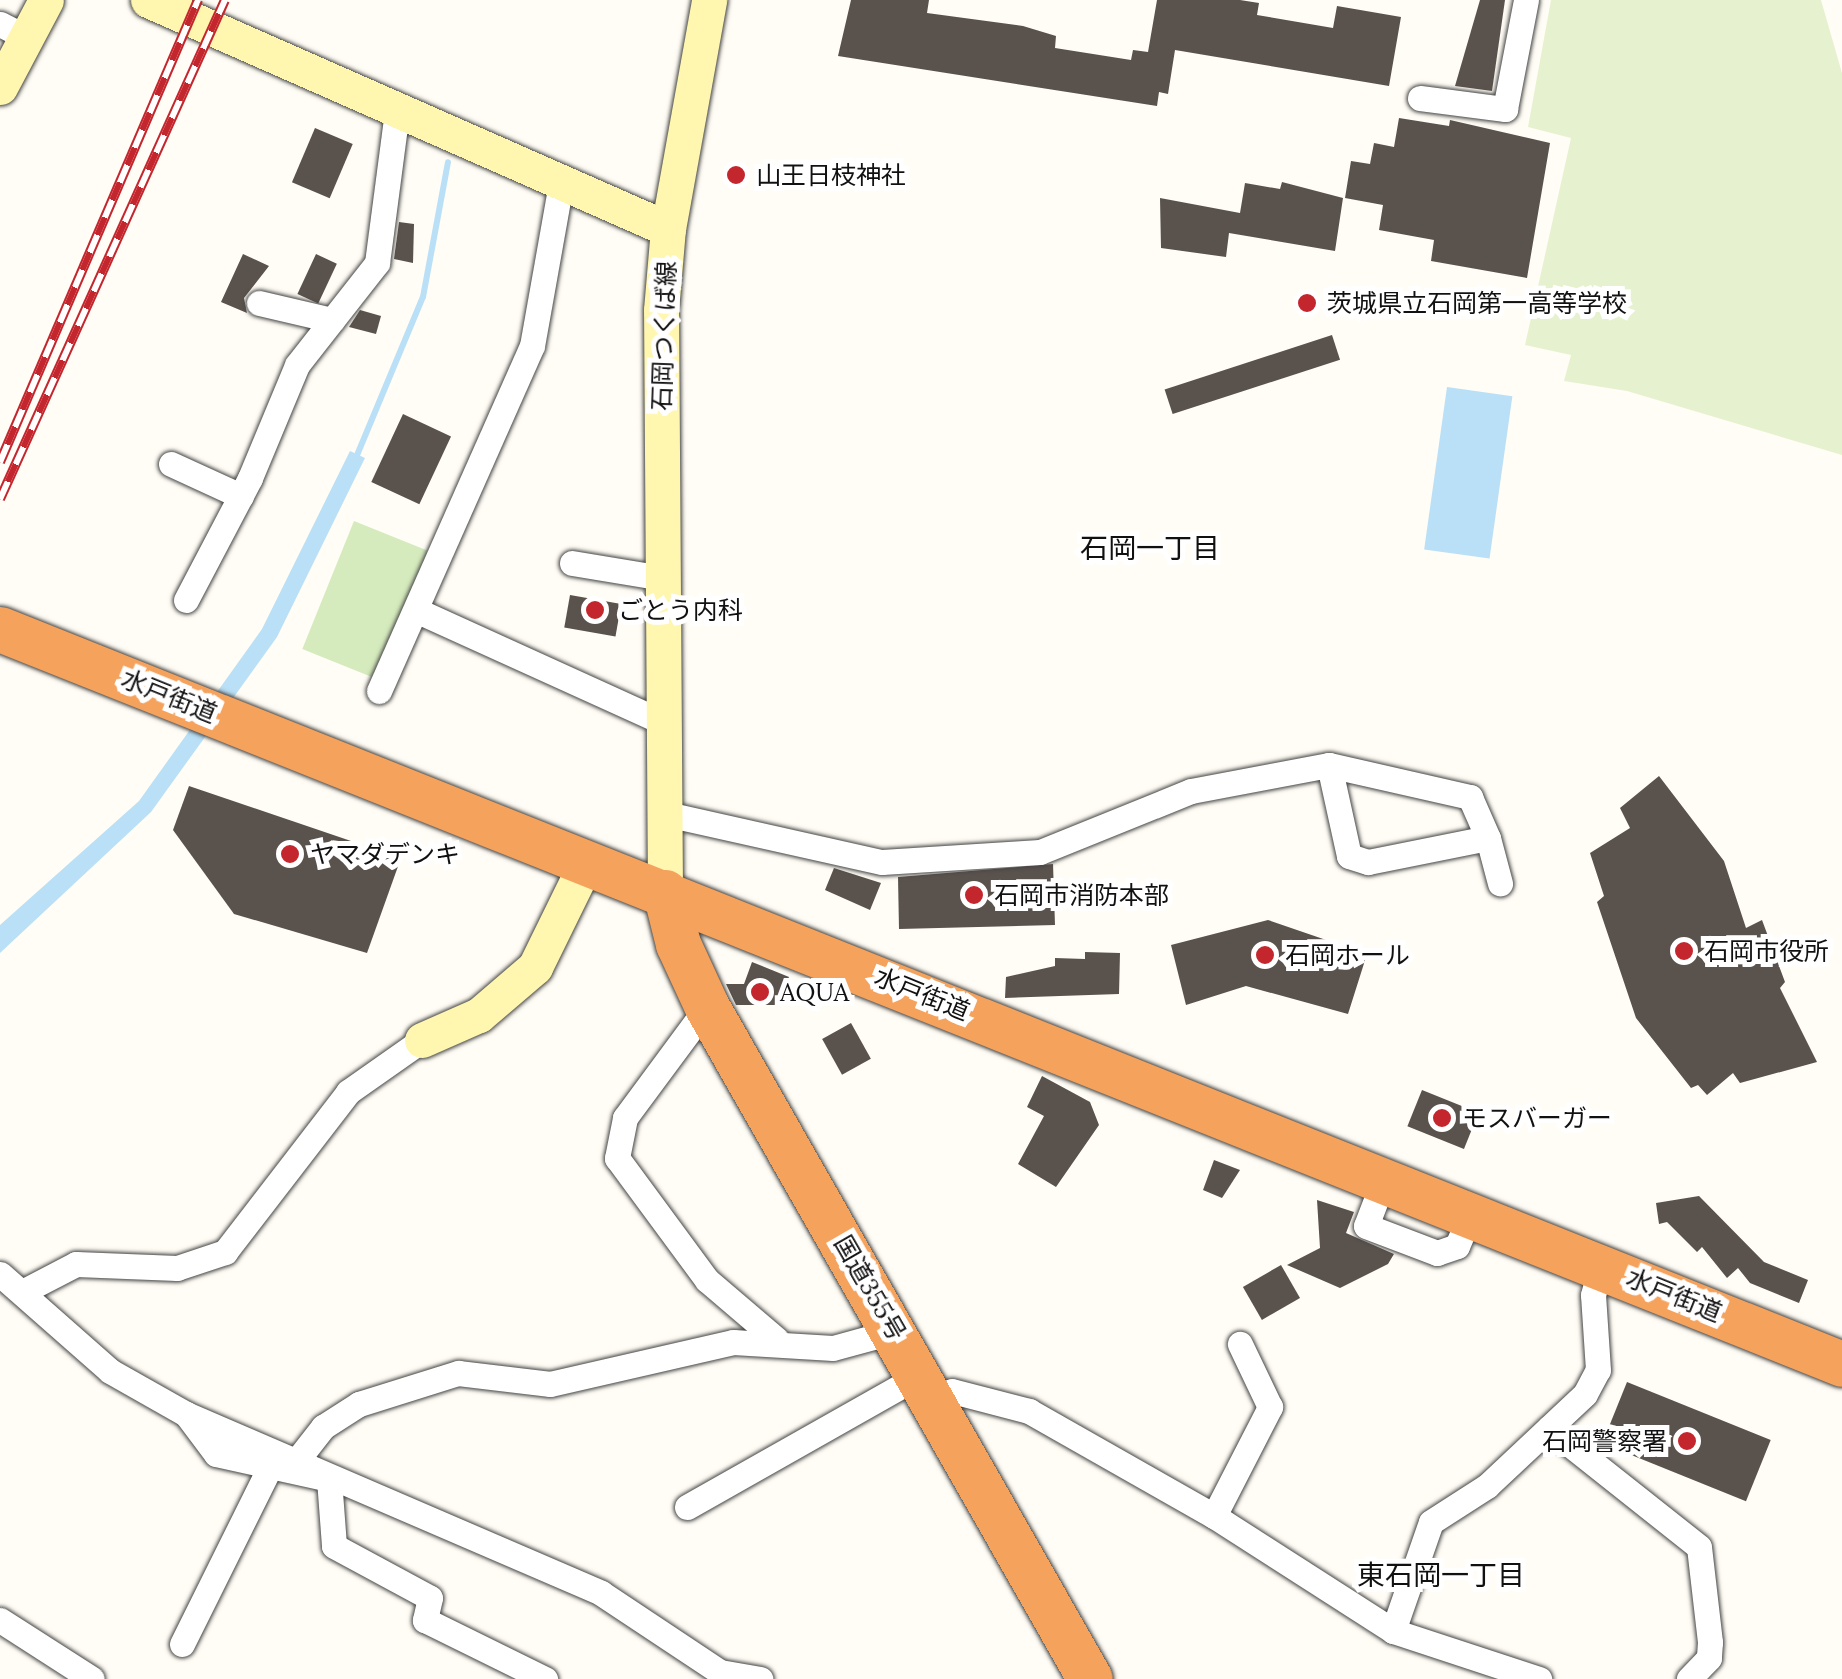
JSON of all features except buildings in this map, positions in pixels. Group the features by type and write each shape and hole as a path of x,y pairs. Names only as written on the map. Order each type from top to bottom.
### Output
{"highway":[{"name":"水戸街道","path":"0,629 1384,1178 1842,1364"},
{"name":"国道355号","path":"665,892 678,944 707,1008 927,1386 1090,1679"}],"main road":[{"path":"0,87 13,31 46,0"},
{"name":"石岡つくば線","path":"148,0 668,229 660,356 665,892"},
{"path":"668,229 709,0"},
{"path":"422,1040 478,1015 536,967 587,861"}],"street":[{"path":"1420,98 1505,110 1526,0"},
{"path":"186,600 241,496 297,365 377,263 397,112"},
{"path":"380,691 532,346 562,184"},
{"path":"259,303 332,320"},
{"path":"171,464 241,496"},
{"path":"572,563 663,578"},
{"path":"418,611 661,721"},
{"path":"662,813 882,862 1040,852 1191,792 1329,764 1470,796 1488,838 1500,883"},
{"path":"1329,764 1349,856 1368,862 1488,838"},
{"path":"707,1008 625,1118 616,1158 707,1280 776,1339"},
{"path":"22,1292 76,1264 177,1268 225,1252 348,1092 422,1040"},
{"path":"1393,1632 1431,1522 1487,1486 1549,1428 1598,1370 1593,1295 1601,1266"},
{"path":"0,1274 110,1371 186,1414 298,1459 329,1478 601,1593 717,1675 760,1679"},
{"path":"298,1459 323,1427 359,1404 445,1376 550,1384 776,1339 833,1348 895,1331"},
{"path":"1214,1516 1270,1407 1240,1344"},
{"path":"687,1507 927,1386 952,1391 1029,1410 1214,1516 1393,1632 1539,1679"},
{"path":"186,1414 216,1454 268,1471 329,1478"},
{"path":"1549,1428 1699,1547 1709,1658 1689,1679"},
{"path":"182,1644 268,1471"},
{"path":"329,1478 334,1546 430,1598 425,1620 545,1679"},
{"path":"0,1620 92,1679"}],"green space":[{"path":"1551,0 1821,0 1842,73 1842,455 1627,391 1564,381 1571,355 1525,345 1571,138 1528,127"},
{"path":"354,521 429,551 377,679 302,649"}],"water":[{"path":"1447,387 1512,396 1490,559 1424,549"},
{"path":"350,451 365,458 277,637 151,812 0,953 0,925 139,801 262,629"}],"waterway":[{"path":"355,460 423,297 448,162"}],"railway":[{"path":"0,462 198,0"},
{"path":"0,499 225,0"}],"place":[{"name":"山王日枝神社","path":"736,175"},
{"name":"茨城県立石岡第一高等学校","path":"1307,303"},
{"name":"ごとう内科","path":"595,610"},
{"name":"ヤマダデンキ","path":"290,854"},
{"name":"石岡市消防本部","path":"974,895"},
{"name":"石岡市役所","path":"1684,951"},
{"name":"石岡ホール","path":"1265,955"},
{"name":"AQUA","path":"760,992"},
{"name":"モスバーガー","path":"1442,1118"},
{"name":"石岡警察署","path":"1687,1441"}],"district":[{"name":"石岡一丁目","path":"1150,548"},
{"name":"東石岡一丁目","path":"1441,1575"}]}
